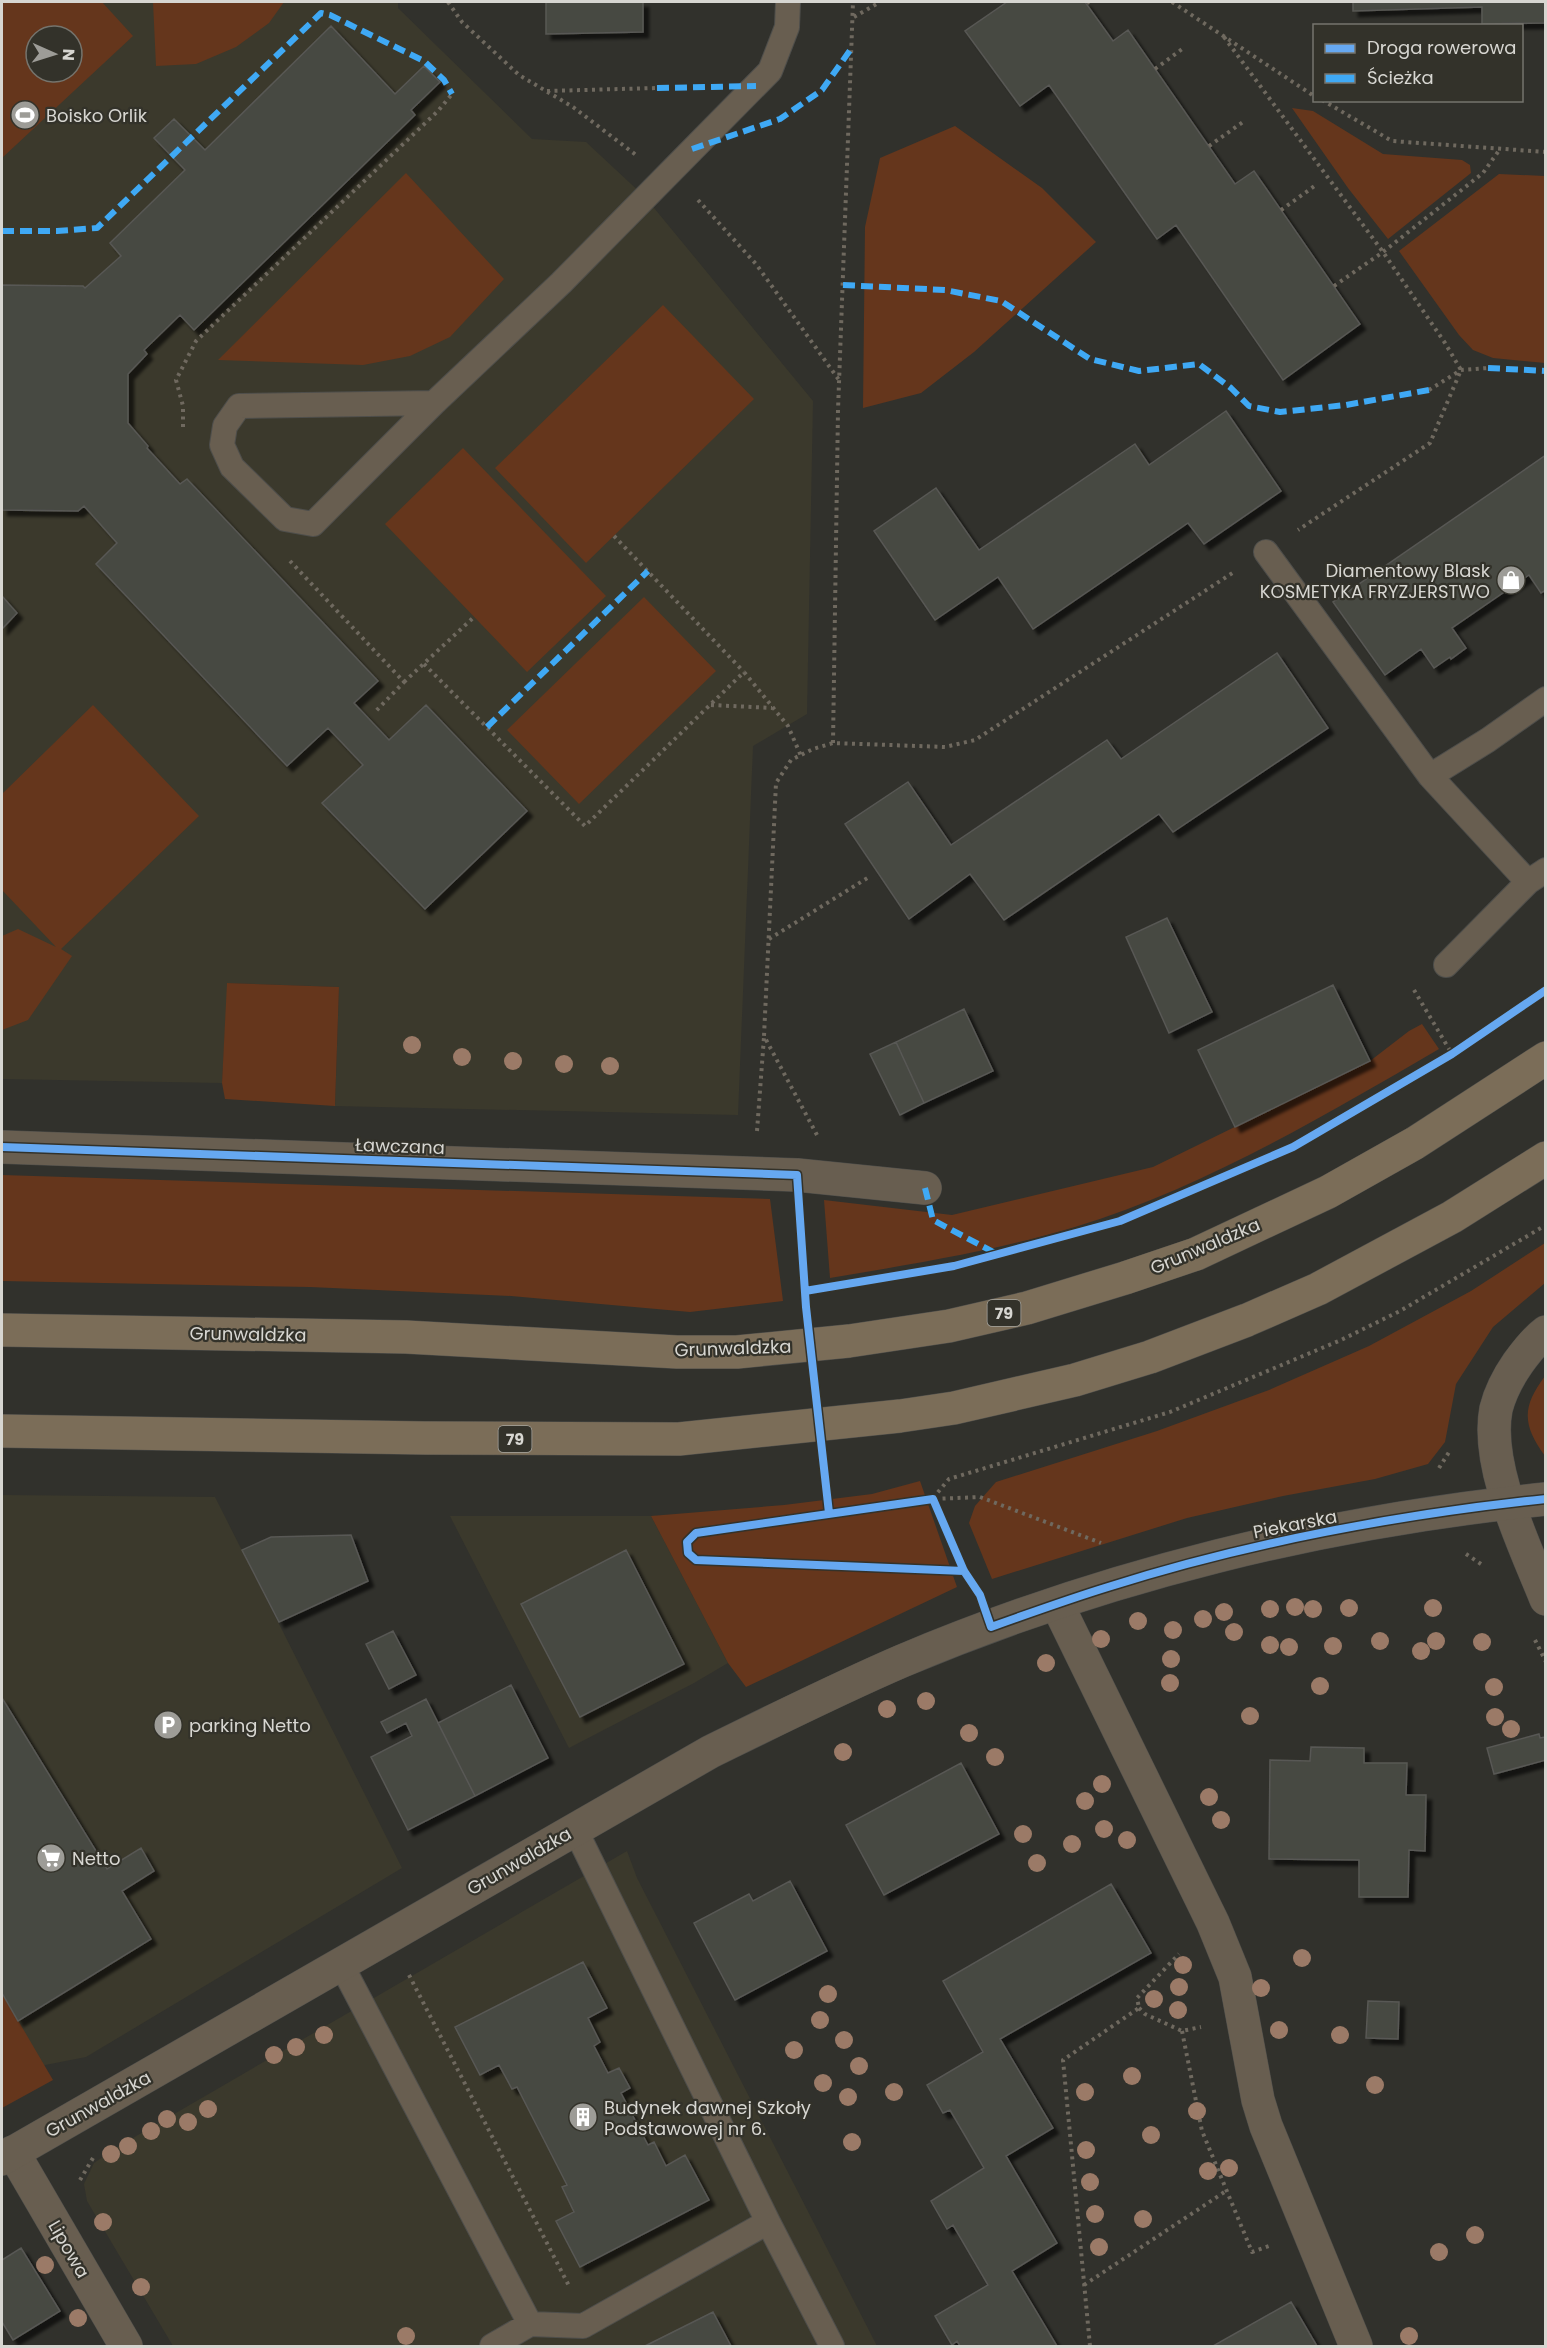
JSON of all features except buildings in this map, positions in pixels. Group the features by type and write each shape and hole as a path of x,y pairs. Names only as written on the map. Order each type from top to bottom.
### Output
{"main road":[{"name":"Grunwaldzka","path":"2,1330 406,1336 677,1352 737,1352 849,1341 949,1326 1027,1308 1196,1254 1328,1192 1432,1132 1545,1058"},
{"name":"79","path":"2,1431 679,1439 878,1419 954,1408 1086,1376 1150,1357 1247,1320 1318,1289 1452,1218 1545,1158"}],"street":[{"name":"Ławczana","path":"2,1147 797,1175 925,1188"},
{"path":"1545,1332 1515,1368 1503,1388 1497,1407 1495,1438 1508,1503 1545,1599"},
{"name":"Piekarska","path":"1057,1604 1109,1586 1237,1551 1424,1515 1545,1499"},
{"path":"1057,1604 1213,1923 1235,1977 1258,2100 1266,2126 1356,2346"},
{"name":"Grunwaldzka","path":"7,2155 710,1752 805,1705 903,1661 1057,1604"},
{"name":"Lipowa","path":"7,2155 126,2346"}],"lane":[{"path":"434,403 238,406 225,426 222,445 232,467 285,519 313,524 434,403 561,283 770,71 787,27 788,2"},
{"path":"1266,552 1430,776 1537,876 1446,965"},
{"path":"1430,776 1488,740 1545,699"},
{"path":"575,1829 768,2222 832,2346"},
{"path":"341,1964 530,2324"},
{"path":"492,2346 530,2324 582,2326 768,2222"}],"path":[{"path":"448,2 462,22 519,75 573,107 699,200 756,264 840,380"},
{"path":"833,743 840,380 854,2"},
{"path":"853,17 880,2"},
{"path":"1172,2 1313,95"},
{"path":"1224,37 1383,252 1445,342 1461,370"},
{"path":"1155,69 1185,47"},
{"path":"546,91 657,88"},
{"path":"183,437 183,406 176,380 196,341 438,111 452,94"},
{"path":"1325,102 1392,141 1545,152"},
{"path":"1209,146 1243,122"},
{"path":"1334,286 1383,252 1483,173 1500,149"},
{"path":"1281,210 1316,185"},
{"path":"1430,390 1461,370 1488,368"},
{"path":"757,1136 776,783 791,760 813,749 833,743 945,747 975,740 1266,552 1430,442 1461,370"},
{"path":"614,536 744,672 788,726 801,756"},
{"path":"283,553 404,682"},
{"path":"375,712 474,617"},
{"path":"424,664 585,826 744,672"},
{"path":"710,705 773,708"},
{"path":"769,939 869,877"},
{"path":"1446,965 1412,987 1452,1054"},
{"path":"797,1175 806,1291 954,1266 1120,1221 1293,1147 1452,1054 1545,990"},
{"path":"764,1036 820,1141"},
{"path":"933,1498 949,1479 1170,1412 1341,1340 1400,1311 1545,1225"},
{"path":"933,1498 964,1570 696,1560 688,1553 687,1542 696,1533 933,1498 980,1497 1103,1544"},
{"path":"1461,1553 1469,1554 1493,1572"},
{"path":"1090,2346 1063,2060 1139,2008 1137,1998 1183,1950"},
{"path":"404,1967 588,2323"},
{"path":"1084,2284 1226,2191 1202,2131 1182,2031"},
{"path":"80,2186 80,2177 98,2150"}],"shaded area":[{"path":"2,2 398,2 398,8 532,139 586,142 645,197 813,401 807,714 753,746 738,1115 335,1106 339,987 228,983 222,1083 2,1079"},
{"name":"Boisko Orlik","path":"2,2 102,2 133,36 84,82 84,24 24,24 24,84 81,84 2,158"},
{"path":"153,2 284,2 269,23 236,47 196,64 156,66"},
{"path":"1292,108 1313,111 1383,154 1462,160 1470,165 1471,173 1388,239 1348,188"},
{"path":"955,126 1042,188 1096,242 974,352 921,393 863,408 865,227 880,158"},
{"path":"406,173 504,279 450,337 410,356 363,365 218,360"},
{"path":"1499,174 1545,176 1545,363 1493,358 1473,350 1459,335 1399,251"},
{"path":"663,305 754,399 586,563 495,468"},
{"path":"463,448 606,596 527,672 385,524"},
{"path":"644,597 716,671 579,804 507,730"},
{"path":"93,705 199,816 61,949 72,956 28,1020 2,1030 2,936 18,929 56,947 2,890 2,794"},
{"path":"227,983 339,987 335,1106 225,1099 222,1083"},
{"path":"1422,1024 1439,1049 1307,1125 1170,1192 1123,1211 1045,1236 954,1256 830,1278 824,1200 952,1215 1153,1167 1370,1061 1409,1031"},
{"path":"2,1175 770,1199 783,1301 690,1312 511,1296 310,1287 2,1281"},
{"path":"1545,1243 1545,1283 1493,1327 1456,1384 1445,1442 1428,1464 1375,1479 1283,1496 1187,1518 992,1579 969,1523 975,1506 996,1482 1157,1431 1269,1390 1369,1346 1471,1291"},
{"path":"1545,1376 1545,1456 1532,1434 1528,1416 1532,1397"},
{"path":"920,1481 957,1587 746,1687 728,1663 651,1516 784,1505 872,1494"},
{"path":"2,1495 215,1497 402,1868 86,2057 35,2067 2,2043"},
{"path":"450,1516 651,1516 728,1663 569,1748"},
{"path":"627,1851 637,1878 877,2346 173,2346 87,2201 84,2184 94,2163 119,2146"},
{"path":"2,1993 53,2080 2,2108"}],"marked path":[{"path":"2,231 97,228 321,13 330,15 424,61 444,80 452,94"},
{"path":"692,149 780,119 822,90 851,49"},
{"path":"657,88 756,86"},
{"path":"843,285 945,290 1001,301 1090,359 1139,371 1199,364 1231,388 1249,406 1280,412 1346,405 1429,390"},
{"path":"1488,368 1546,371"},
{"path":"487,727 648,571"},
{"path":"925,1188 933,1220 997,1254"}],"cycle path":[{"path":"805,1291 954,1266 1120,1221 1293,1147 1452,1054 1546,990"},
{"path":"2,1147 797,1175 806,1307 829,1513"},
{"path":"964,1571 696,1560 688,1553 687,1542 696,1533 933,1499 964,1571 980,1595 991,1627 1160,1571 1269,1544 1380,1522 1546,1499"}],"place":[{"name":"Boisko Orlik","path":"25,115"},
{"name":"Diamentowy Blask KOSMETYKA FRYZJERSTWO","path":"1511,580"},
{"name":"parking Netto","path":"168,1725"},
{"name":"Netto","path":"51,1858"},
{"name":"Budynek dawnej Szkoły Podstawowej nr 6.","path":"583,2117"}]}
